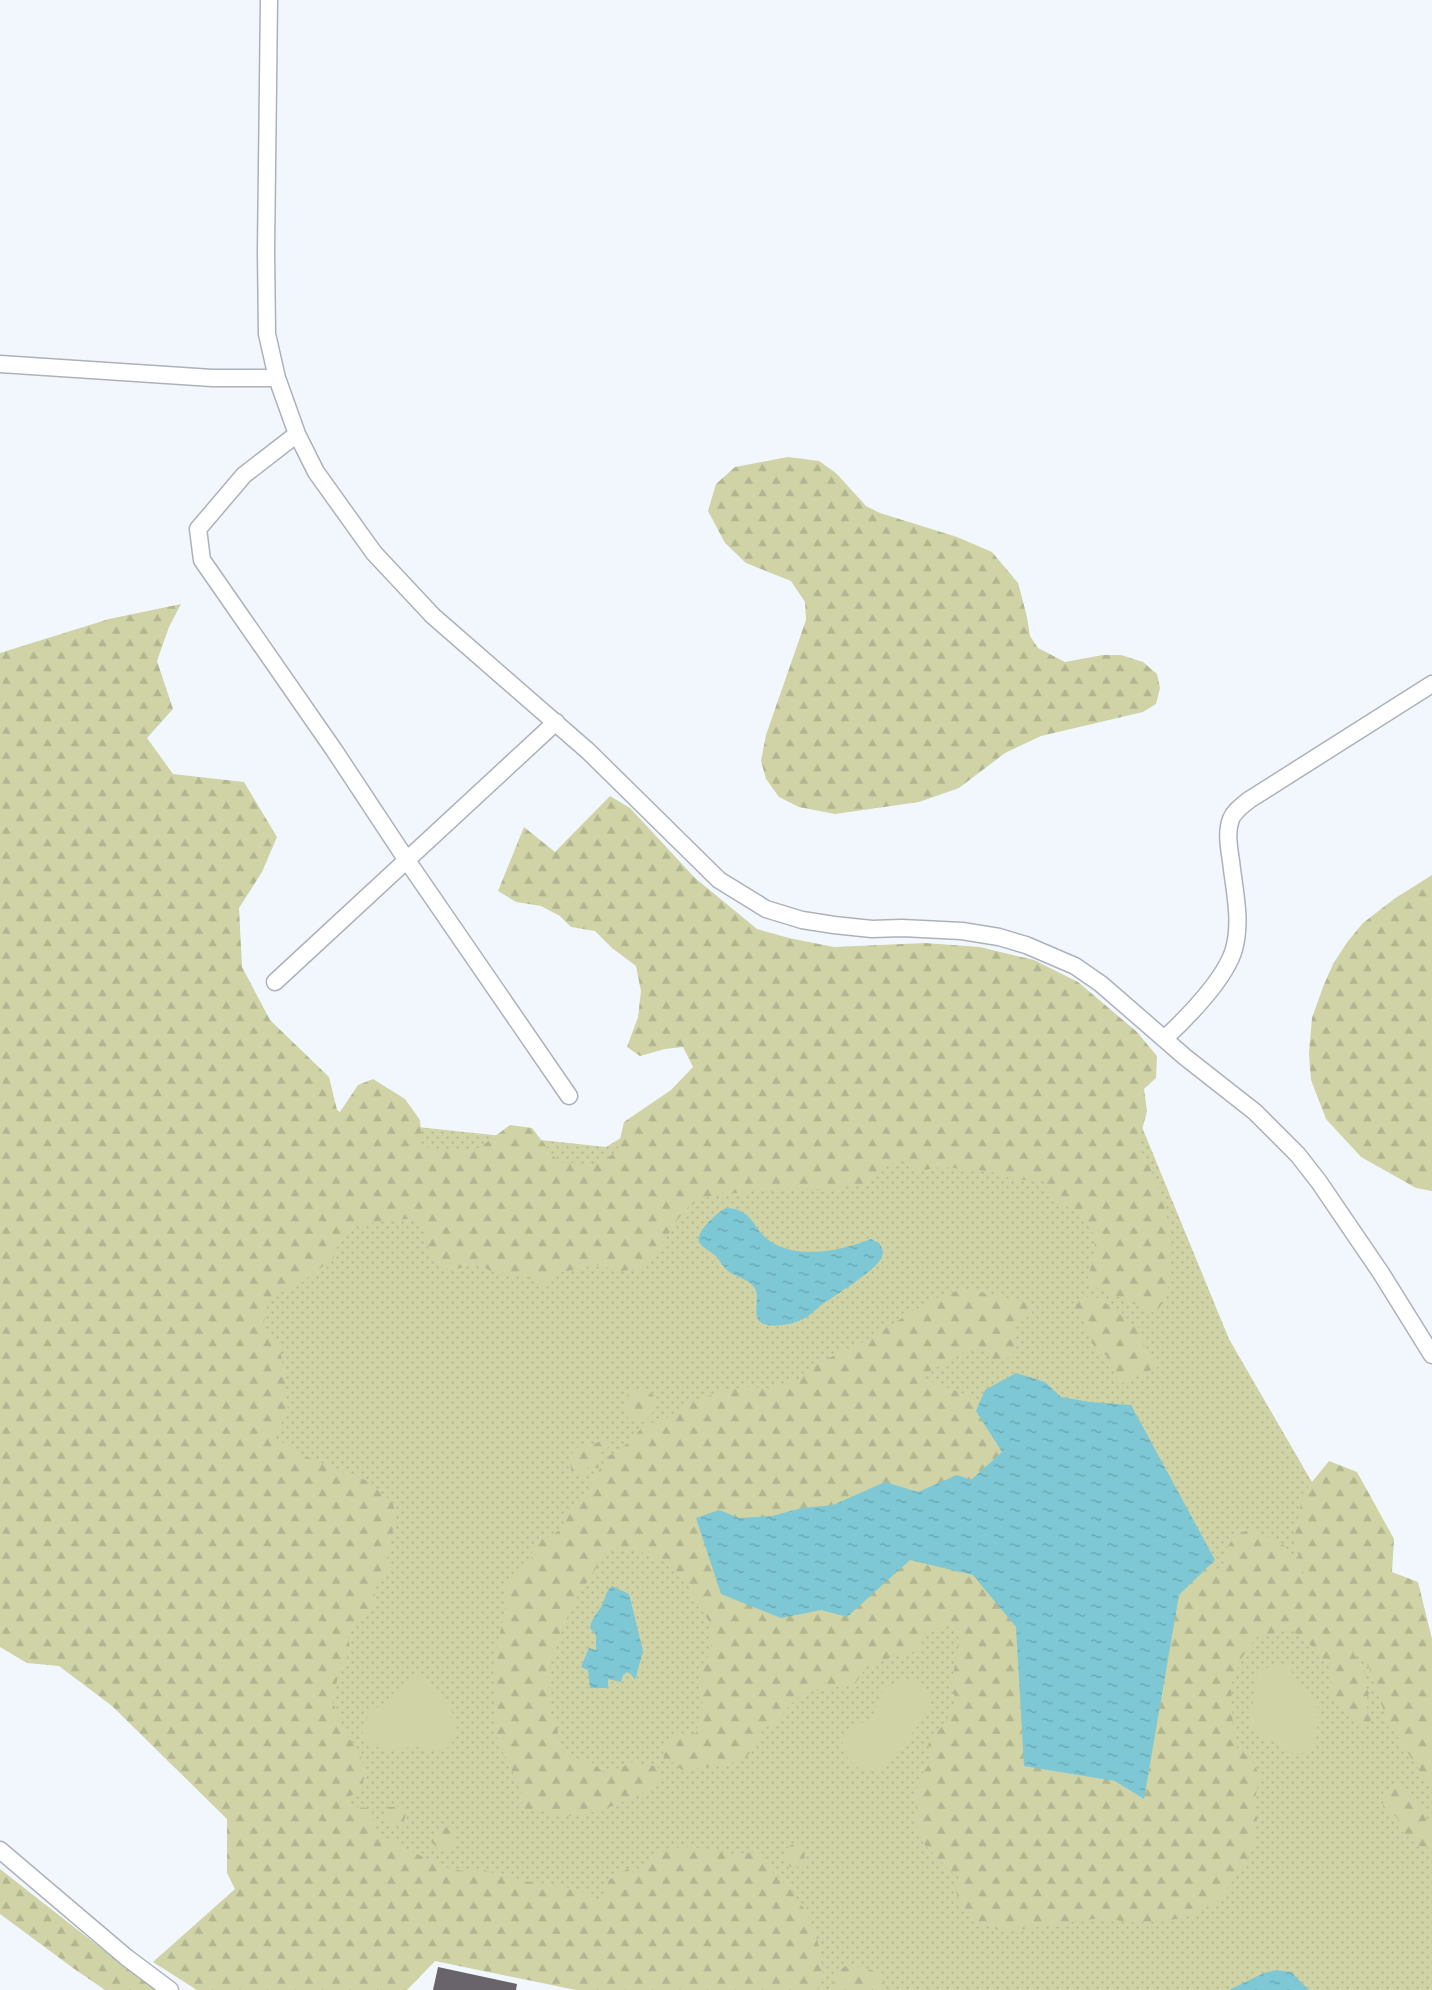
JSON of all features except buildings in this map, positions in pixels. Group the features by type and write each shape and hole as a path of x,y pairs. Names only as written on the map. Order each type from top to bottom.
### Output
{"street":[{"path":"270,0 266,232 267,334 276,378 297,434 316,472 374,553 433,616 556,722 618,779 719,880 766,909 802,920 834,925 872,929 902,928 962,931 999,937 1026,945 1075,966 1101,984 1164,1039 1255,1112 1298,1155 1319,1182 1381,1273 1432,1355"},
{"path":"0,364 212,378 276,378"},
{"path":"297,434 244,475 198,528 202,560 334,750 406,859 569,1096"},
{"path":"1164,1039 1179,1025 1210,988 1225,968 1234,950 1238,931 1238,915 1229,845 1232,818 1249,800 1432,684"},
{"path":"275,982 556,722"},
{"path":"0,1850 126,1957 170,1990"}],"green space":[{"path":"788,457 819,461 836,473 866,506 880,513 957,537 992,552 1018,583 1030,636 1038,648 1065,662 1103,655 1121,655 1143,662 1157,674 1160,688 1156,704 1143,712 1041,736 1005,753 959,788 919,802 835,814 799,807 779,797 766,779 761,761 766,735 806,620 805,602 791,581 746,563 725,543 708,511 716,484 735,467"},
{"path":"181,604 169,627 157,661 173,709 147,738 173,774 244,782 277,837 262,872 239,908 242,967 270,1020 329,1077 337,1110 340,1112 358,1085 373,1079 405,1099 420,1120 422,1146 448,1152 479,1148 510,1125 532,1128 558,1162 595,1164 617,1152 624,1122 671,1090 693,1067 683,1047 665,1049 640,1056 627,1047 638,1017 641,991 636,966 612,948 595,931 571,927 560,916 541,906 516,902 498,891 524,827 555,852 610,796 630,808 695,878 757,929 834,947 925,943 980,947 1034,960 1078,982 1137,1032 1157,1056 1156,1078 1144,1089 1147,1111 1138,1145 1149,1165 1163,1202 1172,1250 1169,1282 1164,1301 1155,1313 1086,1283 1093,1261 1095,1244 1090,1227 1071,1209 1053,1199 1044,1181 1013,1179 989,1171 942,1167 917,1171 903,1161 884,1165 867,1184 846,1187 827,1193 810,1188 756,1189 745,1194 726,1192 705,1198 688,1207 675,1223 658,1253 645,1268 621,1271 597,1265 552,1274 544,1286 519,1274 495,1273 477,1264 452,1270 433,1262 424,1233 415,1218 361,1224 341,1237 333,1258 305,1281 269,1298 263,1326 280,1349 288,1411 274,1437 300,1454 371,1482 381,1494 392,1501 396,1515 388,1552 389,1573 374,1588 374,1602 370,1612 350,1627 348,1634 350,1649 338,1677 332,1700 344,1732 356,1747 367,1771 359,1791 349,1797 350,1807 370,1808 374,1819 374,1831 408,1850 448,1868 464,1871 481,1869 521,1881 553,1884 594,1896 600,1905 609,1880 629,1868 638,1877 650,1859 669,1848 692,1847 734,1854 756,1852 774,1874 790,1888 806,1912 818,1942 823,1974 817,1990 576,1990 435,1961 407,1990 197,1990 153,1962 235,1889 227,1873 227,1819 112,1706 59,1666 27,1663 0,1647 0,653 109,619"},
{"path":"1432,875 1432,1191 1416,1188 1361,1157 1326,1119 1311,1080 1309,1053 1312,1018 1333,964 1348,941 1363,923 1394,899"},
{"path":"821,1016 1119,1071 1229,1339 1432,1689 1432,1990 754,1990 328,1910 131,1295 370,1122 606,1147"},
{"path":"966,1289 1030,1304 1033,1316 1021,1318 1015,1330 1013,1357 992,1360 986,1351 967,1351 919,1377 980,1400 1006,1446 999,1463 880,1552 1168,1588 1203,1560 1223,1572 1224,1553 1235,1535 1251,1529 1285,1546 1304,1576 1294,1540 1303,1493 1329,1461 1357,1472 1394,1539 1392,1572 1418,1582 1432,1639 1432,1790 1387,1721 1369,1667 1341,1633 1366,1674 1362,1680 1369,1693 1365,1703 1372,1718 1366,1728 1352,1719 1332,1697 1331,1668 1314,1648 1290,1629 1257,1637 1241,1659 1231,1686 1234,1745 1251,1759 1260,1776 1255,1798 1257,1821 1252,1851 1220,1900 1184,1918 1155,1922 1131,1922 1100,1918 1004,1932 978,1922 959,1902 955,1887 959,1877 952,1873 924,1844 916,1826 916,1793 920,1777 932,1760 928,1744 946,1721 958,1700 950,1689 958,1651 959,1629 943,1625 926,1636 916,1652 904,1653 867,1666 855,1684 803,1693 787,1708 774,1725 760,1726 760,1740 745,1759 728,1764 682,1770 675,1763 664,1761 663,1748 675,1736 696,1733 703,1707 698,1671 711,1652 711,1624 694,1599 686,1581 667,1562 633,1549 609,1548 572,1605 550,1664 548,1686 550,1712 557,1725 559,1745 565,1755 593,1763 605,1774 635,1761 645,1767 656,1765 662,1776 658,1785 648,1791 593,1812 566,1816 552,1813 541,1807 536,1811 522,1810 522,1785 507,1764 496,1734 493,1665 504,1614 507,1586 531,1560 534,1542 552,1535 561,1528 567,1509 579,1500 589,1487 607,1457 630,1442 642,1427 679,1413 693,1401 723,1391 746,1387 769,1388 797,1380 807,1370 846,1349 860,1344 928,1302 946,1294"},
{"path":"1084,1297 1099,1298 1141,1330 1144,1345 1158,1367 1140,1375 1132,1375 1126,1383 1119,1382 1107,1356 1096,1350 1088,1334 1085,1317 1070,1305"},
{"path":"646,1389 655,1397 654,1406 651,1415 641,1423 628,1418 622,1408 629,1392"},
{"path":"601,1440 608,1445 607,1451 599,1453 601,1461 597,1468 588,1466 587,1471 581,1477 572,1473 569,1460 575,1448 592,1445"},
{"path":"1280,1664 1289,1666 1300,1687 1312,1698 1319,1709 1316,1741 1309,1753 1292,1753 1260,1736 1251,1727 1249,1717 1257,1675 1269,1667"},
{"path":"411,1677 424,1677 443,1697 453,1714 456,1722 454,1739 444,1750 437,1751 416,1747 388,1749 374,1746 362,1739 363,1726 371,1710 390,1699"},
{"path":"912,1678 921,1682 928,1692 930,1702 928,1710 907,1743 896,1756 876,1770 862,1770 850,1762 843,1749 846,1731 872,1716 883,1690"},
{"path":"1400,1785 1412,1794 1413,1802 1422,1806 1426,1819 1432,1822 1432,1848 1416,1846 1414,1839 1399,1830 1398,1818 1383,1807 1383,1792"},
{"path":"389,1807 404,1809 406,1814 403,1824 391,1824 386,1817"},
{"path":"447,1827 456,1831 453,1849 449,1851 439,1850 431,1841 435,1830"},
{"path":"790,1845 800,1845 805,1852 803,1866 795,1868 786,1865 785,1852"},
{"path":"0,1869 111,1956 159,1990 105,1990 0,1914"},
{"path":"848,1965 880,1974 884,1977 885,1990 837,1990 834,1985 837,1971"}],"water":[{"path":"726,1208 741,1211 767,1239 778,1246 804,1252 818,1252 846,1247 871,1239 879,1243 883,1251 882,1257 872,1269 805,1318 785,1325 774,1326 764,1324 757,1318 757,1296 754,1287 724,1267 716,1256 699,1242 700,1233 713,1218"},
{"path":"1016,1373 1045,1382 1061,1397 1090,1402 1131,1405 1215,1560 1179,1595 1144,1799 1115,1781 1024,1766 1016,1627 973,1575 910,1560 847,1617 821,1610 781,1618 721,1594 696,1518 719,1510 739,1518 772,1516 802,1508 833,1505 885,1482 918,1492 957,1475 971,1480 1002,1452 976,1411 985,1390"},
{"path":"612,1586 629,1594 643,1651 635,1680 627,1672 623,1675 621,1682 608,1679 608,1688 590,1688 588,1670 581,1667 589,1648 596,1650 596,1635 590,1628 594,1617"},
{"path":"1276,1970 1291,1972 1309,1990 1229,1990 1264,1973"}]}
